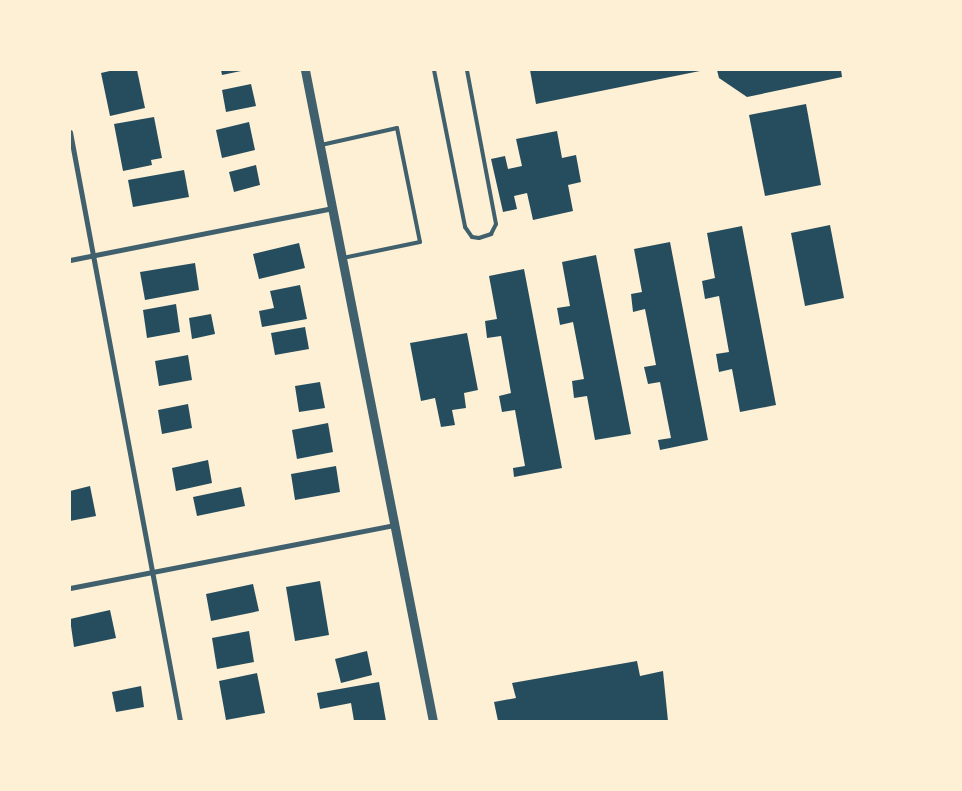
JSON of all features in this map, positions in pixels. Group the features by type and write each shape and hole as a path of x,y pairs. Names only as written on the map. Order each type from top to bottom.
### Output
{"street":[{"path":"305,70 432,721"},
{"path":"70,132 94,255 150,571 180,721"},
{"path":"70,260 333,208"},
{"path":"70,588 395,525"}],"lane":[{"path":"434,70 465,227 472,237 480,238 491,234 496,224 467,70"},
{"path":"320,145 397,128 420,242 343,258"}],"building":[{"path":"114,70 137,70 145,108 110,116 101,73"},
{"path":"221,70 241,70 241,71 222,75"},
{"path":"530,70 700,70 700,71 536,104"},
{"path":"717,70 841,70 842,77 747,97 719,78"},
{"path":"251,84 256,106 226,112 222,90"},
{"path":"806,104 821,185 765,196 749,115"},
{"path":"154,117 162,158 151,160 152,165 123,171 114,124"},
{"path":"249,122 255,150 222,158 216,130"},
{"path":"557,131 562,158 576,155 581,182 568,185 573,211 533,220 527,193 514,196 517,209 503,212 491,159 505,156 508,169 522,166 516,139"},
{"path":"256,165 260,185 234,192 229,172"},
{"path":"184,170 189,197 133,207 128,180"},
{"path":"830,225 844,298 805,306 791,233"},
{"path":"742,226 776,405 740,412 732,369 719,372 716,354 729,352 719,296 705,299 702,281 715,278 707,233"},
{"path":"670,242 708,440 660,450 658,440 671,438 660,382 648,384 644,367 656,365 645,309 633,312 631,294 642,292 634,249"},
{"path":"299,243 305,268 259,279 253,254"},
{"path":"596,255 631,434 595,440 587,396 574,398 572,381 584,379 573,322 560,325 557,308 570,306 562,262"},
{"path":"195,263 199,290 145,300 140,272"},
{"path":"524,269 562,468 514,477 513,468 525,466 515,410 502,412 499,396 511,393 501,336 487,338 485,321 497,319 489,276"},
{"path":"300,285 307,319 262,327 259,311 274,308 270,291"},
{"path":"176,304 180,332 147,338 143,310"},
{"path":"211,314 215,334 192,339 189,318"},
{"path":"305,327 309,349 275,355 271,333"},
{"path":"467,333 478,390 464,393 466,408 452,410 455,425 441,427 435,398 421,401 410,343"},
{"path":"188,355 192,380 159,386 155,361"},
{"path":"320,382 325,408 299,412 295,386"},
{"path":"188,404 192,428 162,434 158,410"},
{"path":"328,423 333,452 297,459 292,430"},
{"path":"208,460 212,483 176,491 172,468"},
{"path":"336,466 340,492 295,500 291,474"},
{"path":"90,486 96,516 70,521 70,491"},
{"path":"241,487 245,506 197,516 193,497"},
{"path":"320,581 329,635 295,641 286,587"},
{"path":"253,584 259,611 211,621 206,594"},
{"path":"110,610 116,638 74,647 70,619"},
{"path":"249,631 254,662 217,669 212,638"},
{"path":"367,651 372,675 341,683 335,659"},
{"path":"637,661 640,676 663,671 668,721 498,721 494,702 516,698 512,683"},
{"path":"257,673 265,713 226,720 219,681"},
{"path":"379,682 386,721 354,721 351,703 320,709 317,693"},
{"path":"141,686 144,707 116,712 112,692"}]}
